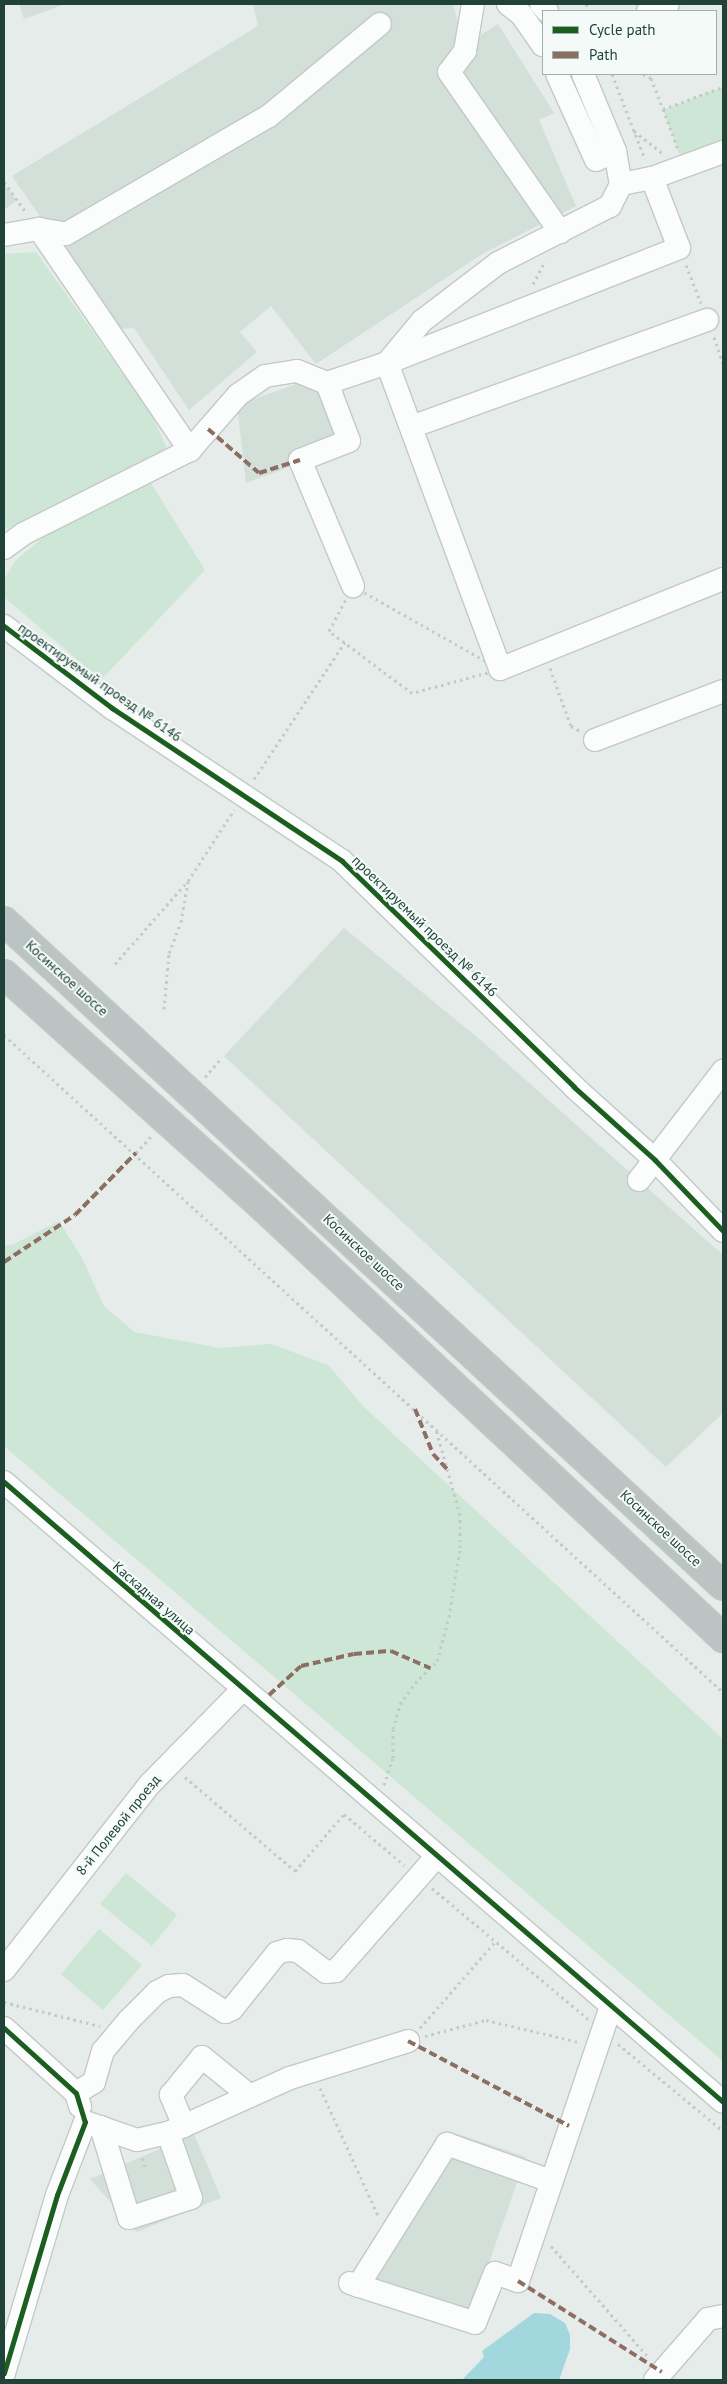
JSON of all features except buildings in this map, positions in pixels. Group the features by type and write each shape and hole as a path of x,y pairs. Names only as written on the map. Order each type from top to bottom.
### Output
{"highway":[{"name":"Косинское шоссе","path":"4,921 723,1586"},
{"path":"4,974 265,1209 723,1638"}],"street":[{"path":"473,4 465,51 449,72 560,232"},
{"path":"508,4 520,14 542,44"},
{"path":"651,10 668,4"},
{"path":"4,235 39,230 66,234 269,116 380,24"},
{"path":"557,75 596,160 615,150"},
{"path":"387,363 422,321 490,269 610,206 621,184 615,150 582,75"},
{"path":"621,184 652,178 723,152"},
{"path":"4,548 23,534 190,450 238,395 265,376 297,371 327,383 387,363 680,248 652,178"},
{"path":"39,230 190,450"},
{"path":"410,427 707,320"},
{"path":"387,363 500,669 544,653 723,579"},
{"path":"327,383 349,441 300,460 353,586"},
{"name":"проектируемый проезд № 6146","path":"4,626 112,708 342,862 574,1087 655,1160 723,1230"},
{"path":"595,740 723,691"},
{"path":"639,1180 723,1071"},
{"name":"Каскадная улица","path":"4,1482 242,1690 723,2102"},
{"name":"8-й Полевой проезд","path":"4,1970 169,1763 242,1690"},
{"path":"76,2093 94,2082 103,2051 120,2031 157,1992 169,1986 183,1985 217,2009 225,2012 232,2009 277,1954 287,1950 298,1951 326,1972 336,1971 436,1857"},
{"path":"551,2181 447,2144 354,2284 475,2323 495,2273 518,2281 596,2045 611,2007"},
{"path":"4,2028 76,2093 93,2125 129,2218 191,2198 170,2096 202,2057 250,2096"},
{"path":"93,2125 137,2140 176,2129 312,2070 408,2041"},
{"path":"4,2373 58,2195 93,2125"},
{"path":"658,2376 708,2319 723,2316"}],"path":[{"path":"612,75 652,178"},
{"path":"644,75 651,78 681,158"},
{"path":"663,110 723,87"},
{"path":"634,131 664,155"},
{"path":"4,182 39,230"},
{"path":"519,311 560,232"},
{"path":"353,586 500,669 412,693 329,631 353,586"},
{"path":"250,784 345,642"},
{"path":"544,653 571,726 595,740"},
{"path":"115,964 188,881 238,803"},
{"path":"164,1009 169,953 181,922 188,881"},
{"path":"4,1035 723,1692"},
{"path":"380,1792 393,1758 393,1729 400,1704 415,1682 437,1661 449,1617 460,1548 460,1515 436,1429"},
{"path":"169,1763 295,1871 344,1814 495,1942 408,2041"},
{"path":"4,2002 120,2031"},
{"path":"408,2041 486,2020 596,2045"},
{"path":"312,2070 379,2213 375,2222"},
{"path":"536,2228 658,2376"}],"shaded area":[{"path":"19,4 66,4 24,19"},
{"path":"253,4 453,4 459,27 456,50 498,24 554,113 539,120 576,206 482,254 316,364 271,306 240,332 257,352 189,410 134,328 118,329 12,176 258,26"},
{"path":"4,184 17,200 4,210"},
{"path":"333,371 359,442 246,483 237,405"},
{"path":"344,928 484,1043 723,1255 723,1413 666,1467 224,1056"},
{"path":"449,2131 526,2157 471,2314 359,2277"},
{"path":"194,2134 221,2198 137,2232 90,2179"}],"green space":[{"path":"723,87 723,142 681,158 663,110"},
{"path":"36,252 152,415 167,449 4,530 4,254"},
{"path":"149,480 205,570 101,680 4,597 4,580 15,561 52,530"},
{"path":"59,1221 82,1258 104,1306 134,1332 220,1348 271,1344 328,1365 364,1407 723,1739 723,2061 4,1446 4,1246 12,1245"},
{"path":"126,1873 177,1915 152,1946 100,1904"},
{"path":"99,1929 142,1965 103,2010 61,1974"}],"water":[{"path":"534,2313 550,2314 565,2323 570,2335 570,2349 559,2380 462,2380 484,2357 482,2351"}],"marked path":[{"path":"208,429 259,473 300,460"},
{"path":"4,1262 75,1215 136,1153"},
{"path":"415,1409 433,1454 448,1470"},
{"path":"269,1695 301,1666 354,1654 391,1651 430,1668"},
{"path":"408,2041 569,2126"},
{"path":"518,2281 662,2372"}],"cycle path":[{"path":"4,626 112,708 342,861 574,1087 655,1160 723,1231"},
{"path":"4,1482 723,2102"},
{"path":"4,2028 76,2093 85,2122 57,2195 4,2373"}]}
